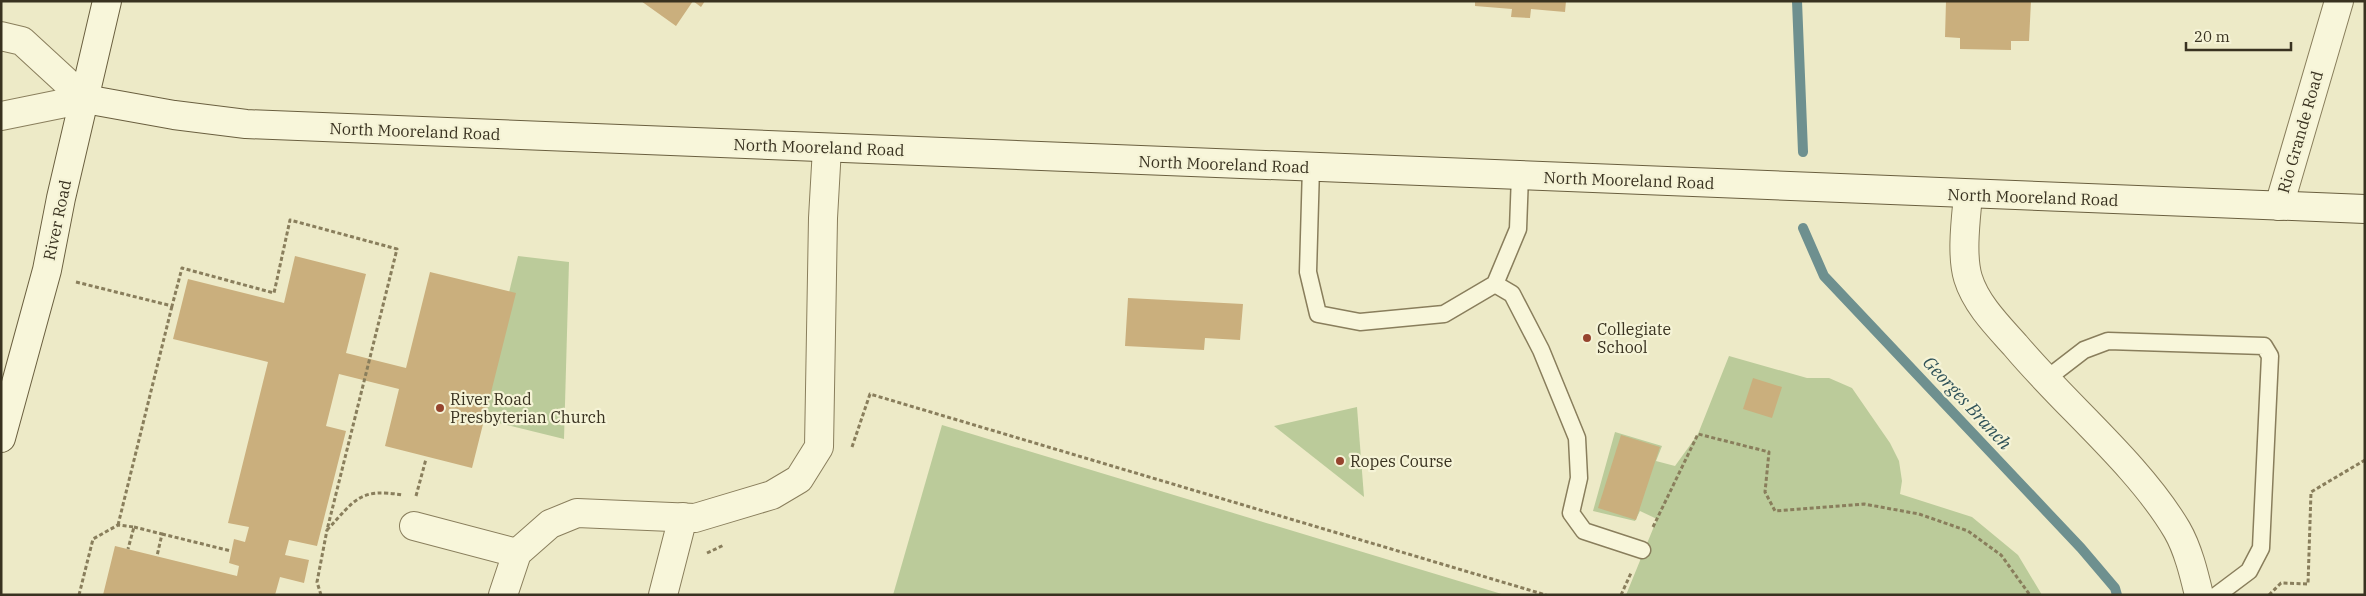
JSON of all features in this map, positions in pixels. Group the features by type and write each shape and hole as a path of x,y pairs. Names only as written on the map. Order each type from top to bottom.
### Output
{"street":[{"name":"River Road","path":"1,438 47,270 61,198 108,1"},
{"name":"Rio Grande Road","path":"2279,206 2338,1"},
{"path":"1,36 22,41 85,99"},
{"path":"1,116 85,99"},
{"name":"North Mooreland Road","path":"85,99 174,115 246,124 1520,175 1968,195 2365,209"},
{"path":"503,595 518,553 550,524 577,513 695,518 772,495 800,479 819,447 823,218 827,148"},
{"path":"1968,195 1965,268 1968,279 1984,308 2045,380 2144,486 2177,531 2194,574 2199,595"},
{"path":"663,595 683,518"},
{"path":"414,526 518,553"}],"lane":[{"path":"1311,167 1308,272 1318,314 1360,322 1444,314 1495,284 1518,229 1520,175"},
{"path":"1495,284 1512,294 1542,350 1577,438 1579,478 1572,513 1584,531 1642,550"},
{"path":"2045,380 2084,350 2108,341 2264,346 2270,356 2261,548 2249,572 2217,595"}],"path":[{"path":"118,525 182,268 274,293 290,220 397,249 327,530 317,582 321,595"},
{"path":"76,281 172,306"},
{"path":"870,394 1546,595"},
{"path":"1621,595 1698,434 1769,452 1765,492 1775,511 1864,504 1919,514 1968,531 2001,555 2030,595"},
{"path":"327,530 356,499 378,491 416,496 426,459"},
{"path":"2269,595 2281,583 2308,584 2311,492 2365,460"},
{"path":"79,595 93,539 118,525 134,527 231,551"},
{"path":"128,549 134,527"},
{"path":"157,556 162,534"}],"green space":[{"path":"518,256 569,262 564,439 478,418"},
{"path":"1729,356 1807,378 1829,378 1852,388 1890,443 1899,461 1902,481 1900,494 1972,517 2018,555 2042,595 1626,595 1657,519 1640,511 1635,521 1593,511 1615,432 1662,446 1656,461 1675,466 1698,434"},
{"name":"Ropes Course","path":"1357,407 1364,497 1274,426"},
{"path":"942,425 1505,595 893,595"}],"building":[{"path":"641,1 693,1 676,26"},
{"path":"693,1 705,1 701,7"},
{"path":"1475,1 1566,1 1565,12 1531,9 1530,18 1511,17 1512,9 1475,6"},
{"path":"1946,1 2031,1 2029,41 2011,41 2011,50 1960,49 1960,38 1945,37"},
{"name":"River Road Presbyterian Church","path":"295,256 366,274 346,353 406,368 430,272 516,293 472,468 385,446 399,389 339,374 326,426 346,431 317,546 289,540 285,555 309,560 304,583 280,577 275,595 103,595 115,546 237,576 239,566 229,563 234,539 245,542 249,527 228,523 268,362 173,339 188,279 284,303"},
{"path":"1128,298 1243,304 1240,340 1205,338 1204,350 1125,346"},
{"path":"1753,378 1782,387 1772,418 1743,409"},
{"path":"1621,435 1660,447 1636,520 1598,508"}],"waterway":[{"name":"Georges Branch","path":"1797,1 1803,152"},
{"name":"Georges Branch","path":"1803,228 1824,276 2081,548 2115,588 2117,595"}],"place":[{"name":"Collegiate School","path":"1587,338"},
{"name":"River Road Presbyterian Church","path":"440,408"},
{"name":"Ropes Course","path":"1340,461"}]}
